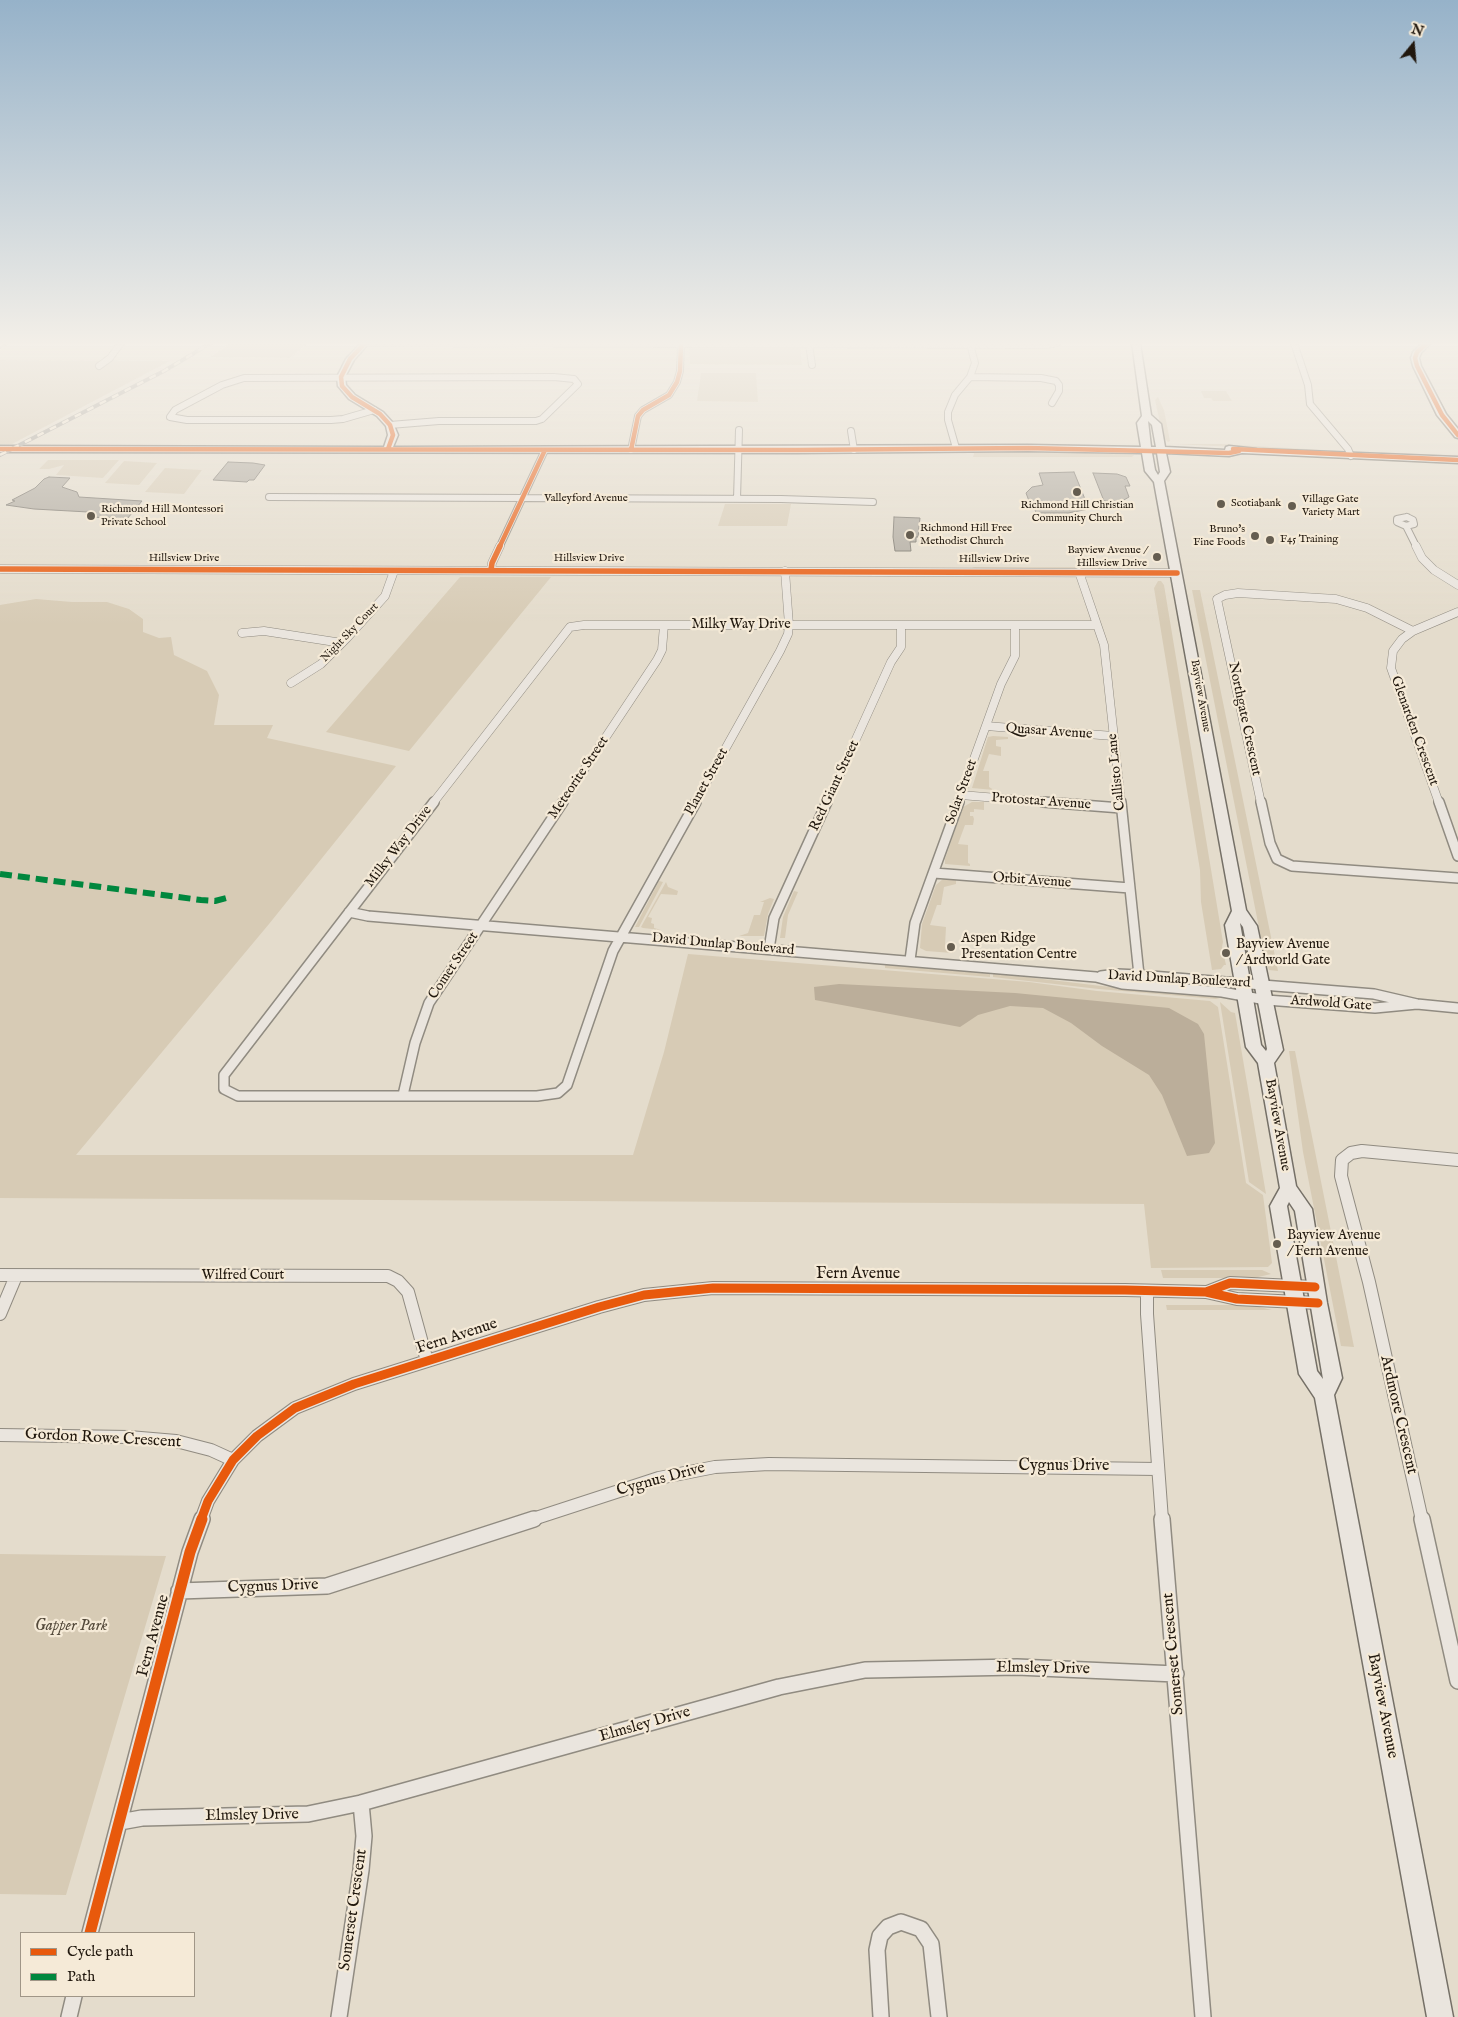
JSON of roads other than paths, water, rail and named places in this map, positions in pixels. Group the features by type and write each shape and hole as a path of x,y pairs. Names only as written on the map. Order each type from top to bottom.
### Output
{"main road":[{"path":"388,449 392,437"},
{"name":"Bayview Avenue","path":"1144,437 1150,471 1159,481 1239,911 1250,926 1266,1000 1275,1050 1266,1062"},
{"name":"Bayview Avenue","path":"1159,437 1165,472 1159,481"},
{"path":"0,449 854,450 956,448 1161,450 1229,453 1239,451 1458,460"},
{"name":"Bayview Avenue","path":"1239,911 1232,925 1254,1047 1266,1062 1288,1188 1303,1209 1316,1295 1333,1378 1324,1395"},
{"name":"Bayview Avenue","path":"1288,1188 1278,1206 1308,1374 1324,1395 1440,2017"}],"street":[{"path":"631,450 634,437"},
{"path":"737,499 738,437"},
{"path":"852,437 854,450"},
{"path":"953,437 956,448"},
{"path":"1338,437 1348,449 1351,456"},
{"path":"491,570 545,450"},
{"name":"Valleyford Avenue","path":"269,497 737,499 872,502"},
{"path":"1406,526 1422,558 1434,570 1458,585"},
{"name":"Hillsview Drive","path":"0,569 1177,573"},
{"name":"Night Sky Court","path":"291,683 321,664 342,643 385,596 394,571"},
{"path":"785,571 789,625"},
{"name":"Callisto Lane","path":"1079,572 1104,645 1139,976"},
{"name":"Northgate Crescent","path":"1413,631 1367,608 1336,599 1238,593 1225,595 1217,599 1270,843 1277,859 1292,866 1458,878"},
{"name":"Glenarden Crescent","path":"1458,612 1413,631 1396,645 1391,656 1391,668 1458,856"},
{"name":"Milky Way Drive","path":"621,937 613,951 567,1085 558,1092 537,1096 238,1096 224,1089 224,1075 565,631 570,627 584,625 1097,625"},
{"name":"Planet Street","path":"621,937 780,651 788,634 789,625"},
{"name":"Meteorite Street","path":"482,925 657,660 662,650 664,626"},
{"name":"Red Giant Street","path":"769,949 774,918 891,662 901,647 901,626"},
{"name":"Solar Street","path":"910,960 914,923 934,873 1001,684 1015,656 1015,626"},
{"path":"242,634 264,631 342,643"},
{"name":"Quasar Avenue","path":"986,726 1113,736"},
{"name":"Protostar Avenue","path":"961,795 1121,808"},
{"name":"Orbit Avenue","path":"934,873 1130,888"},
{"name":"David Dunlap Boulevard","path":"349,912 368,916 1096,976 1117,974 1243,990"},
{"name":"Comet Street","path":"403,1095 415,1043 429,1003 482,925"},
{"name":"David Dunlap Boulevard","path":"1096,976 1122,984 1222,992 1243,990 1262,985"},
{"name":"Ardwold Gate","path":"1262,985 1374,994 1417,1004 1458,1008"},
{"name":"Ardwold Gate","path":"1243,990 1266,1000 1375,1008 1417,1004"},
{"name":"Ardmore Crescent","path":"1458,1160 1362,1150 1351,1152 1342,1160 1341,1176 1369,1282 1458,1681"},
{"name":"Wilfred Court","path":"0,1275 388,1276 398,1281 408,1292 427,1361"},
{"path":"0,1314 16,1276"},
{"name":"Fern Avenue","path":"90,1932 179,1591 208,1501 232,1460 257,1436 295,1408 332,1392 599,1307 644,1295 678,1290 713,1288 1147,1291 1206,1292 1237,1299 1294,1293 1316,1295"},
{"name":"Somerset Crescent","path":"1147,1291 1146,1314 1203,2017"},
{"name":"Gordon Rowe Crescent","path":"0,1435 129,1437 176,1441 196,1445 232,1460"},
{"name":"Cygnus Drive","path":"179,1591 327,1586 660,1478 715,1466 769,1464 1158,1469"},
{"name":"Elmsley Drive","path":"120,1822 142,1818 308,1814 361,1804 779,1688 865,1670 1017,1667 1176,1674"},
{"name":"Somerset Crescent","path":"339,2017 361,1870 364,1836 361,1804"},
{"path":"881,2017 877,1950 880,1936 888,1927 901,1922 921,1929 932,1944 939,2017"},
{"path":"69,2017 74,1997"}],"railway":[{"path":"0,455 35,437"}],"place":[{"name":"Richmond Hill Christian Community Church","path":"1077,492"},
{"name":"Scotiabank","path":"1221,504"},
{"name":"Village Gate Variety Mart","path":"1292,506"},
{"name":"Richmond Hill Montessori Private School","path":"91,516"},
{"name":"Richmond Hill Free Methodist Church","path":"910,535"},
{"name":"Bruno's Fine Foods","path":"1255,536"},
{"name":"F45 Training","path":"1270,540"},
{"name":"Bayview Avenue / Hillsview Drive","path":"1157,557"},
{"name":"Aspen Ridge Presentation Centre","path":"951,947"},
{"name":"Bayview Avenue / Ardworld Gate","path":"1226,953"},
{"name":"Bayview Avenue / Fern Avenue","path":"1277,1244"}],"park label":[{"name":"Gapper Park","path":"71,1627"}]}
